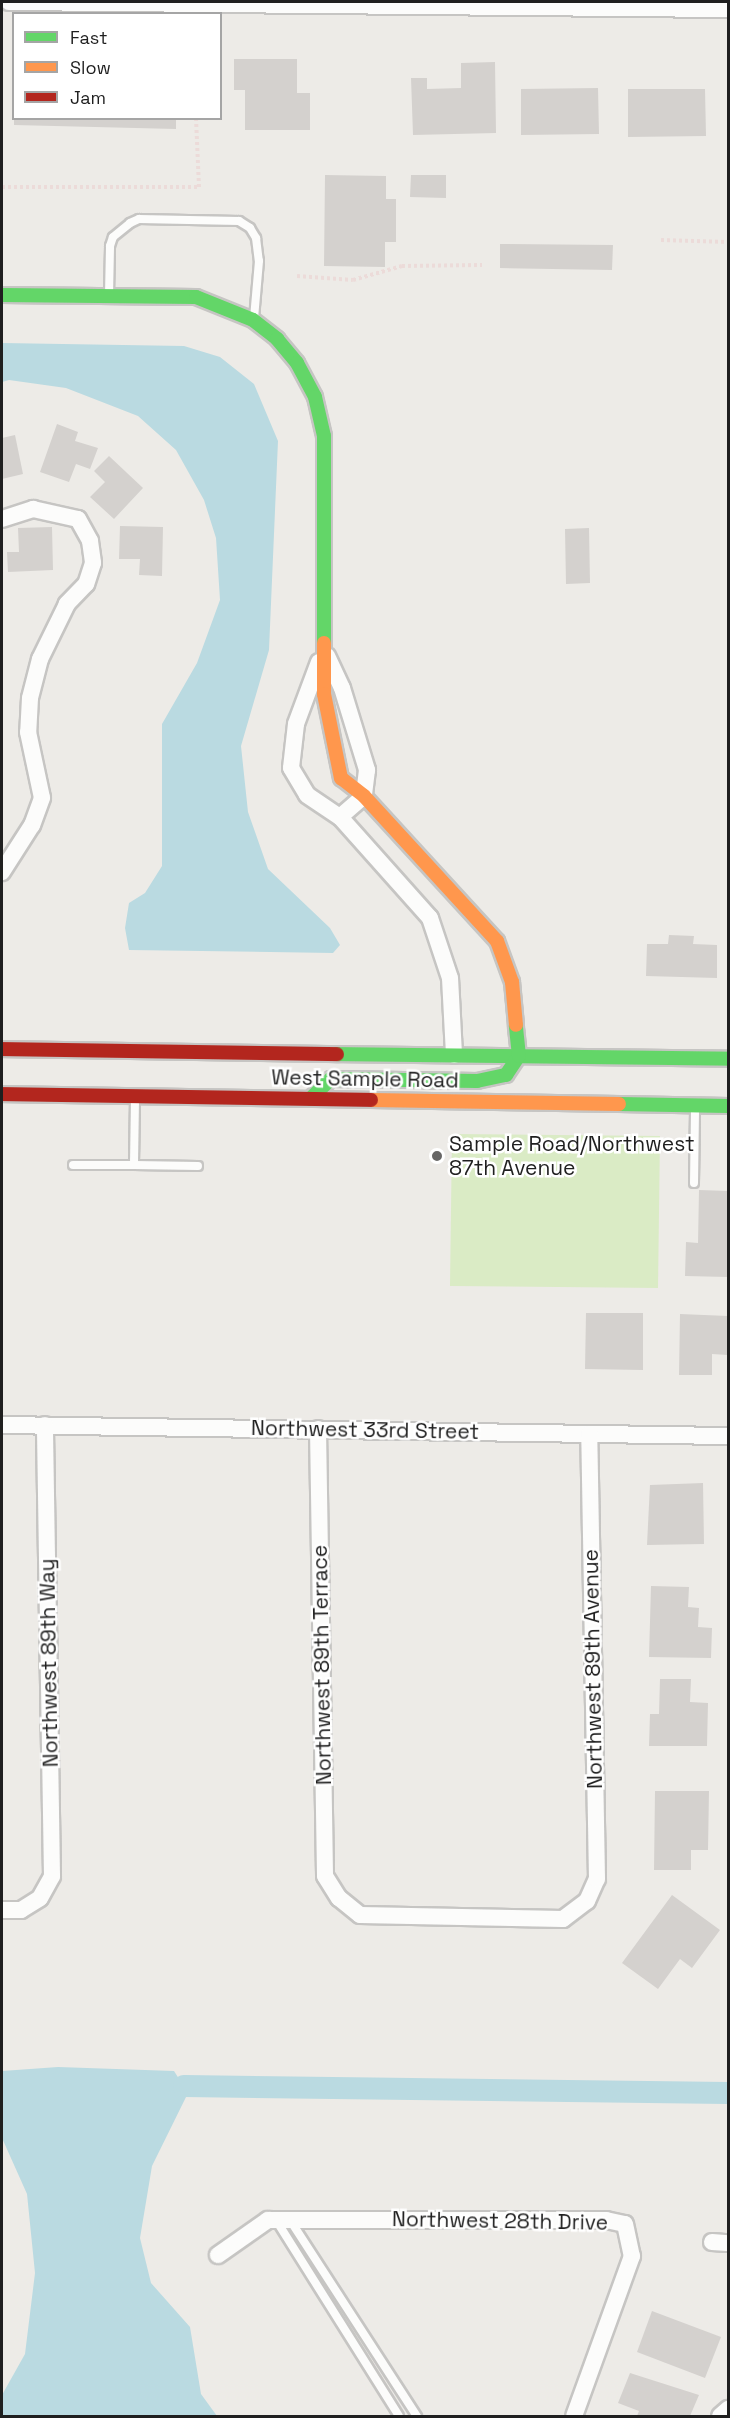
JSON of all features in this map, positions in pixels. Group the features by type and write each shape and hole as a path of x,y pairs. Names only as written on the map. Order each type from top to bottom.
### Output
{"main road":[{"path":"2,295 196,297 254,320 277,339 297,363 315,397 324,436 324,694 341,778 364,796 497,941 512,982 519,1056 506,1075 477,1081 331,1079 309,1099"},
{"name":"West Sample Road","path":"2,1049 729,1059"},
{"path":"16,1065 67,1050"},
{"name":"West Sample Road","path":"2,1094 729,1106"}],"street":[{"path":"9,2 369,3 729,9"},
{"path":"2,519 33,509 78,519 90,541 93,563 86,584 67,604 40,659 30,698 28,732 42,798 32,825 2,872"},
{"path":"324,650 342,688 367,770 364,796 340,817"},
{"path":"324,650 296,724 291,768 307,795 340,817 413,896 440,938 450,978 454,1055"},
{"name":"Northwest 33rd Street","path":"2,1425 729,1436"},
{"name":"Northwest 89th Way","path":"2,1910 21,1910 40,1898 52,1876 45,1425"},
{"name":"Northwest 89th Terrace","path":"318,1429 326,1876 339,1898 360,1915 563,1919 587,1901"},
{"name":"Northwest 89th Avenue","path":"587,1901 597,1880 589,1434"},
{"name":"Northwest 28th Drive","path":"218,2255 268,2220 582,2220 625,2224 632,2256 574,2416"},
{"path":"711,2242 729,2242"},
{"path":"720,2416 729,2409"}],"lane":[{"path":"110,296 110,246 113,237 130,223 139,219 239,221 250,228 256,238 259,261 254,320"},
{"path":"134,1165 135,1097"},
{"path":"694,1183 695,1105"},
{"path":"74,1165 198,1166"},
{"path":"283,2220 399,2416"},
{"path":"283,2220 417,2416"}],"path":[{"path":"2,187 199,187 196,120"},
{"path":"661,240 729,242"},
{"path":"297,276 353,280 402,266 482,265"}],"green space":[{"path":"452,1134 660,1136 658,1288 450,1286"}],"water":[{"path":"2,343 184,346 220,357 254,384 278,441 269,650 241,746 248,812 268,869 330,928 340,945 333,953 129,950 125,928 129,903 145,893 162,866 162,724 197,663 220,600 216,538 204,500 176,450 138,416 66,388 9,380 2,382"},
{"path":"58,2067 174,2071 188,2093 152,2166 140,2238 151,2283 190,2327 201,2394 217,2416 2,2416 2,2395 25,2354 35,2273 27,2194 2,2138 2,2071"}],"building":[{"path":"234,59 297,59 297,93 310,93 310,130 245,130 245,90 234,90"},
{"path":"495,62 496,133 413,135 411,78 427,78 427,89 461,88 461,63"},
{"path":"598,88 599,134 521,135 521,89"},
{"path":"628,89 705,89 706,136 628,137"},
{"path":"14,120 176,120 176,129 14,125"},
{"path":"325,175 386,176 386,199 396,199 396,242 385,242 385,267 324,266"},
{"path":"411,175 446,175 446,198 410,197"},
{"path":"500,244 613,245 612,270 500,268"},
{"path":"57,424 78,432 75,441 98,448 90,469 76,464 69,482 40,472"},
{"path":"15,435 23,474 2,479 2,438"},
{"path":"109,456 143,488 114,519 90,497 105,482 94,471"},
{"path":"120,526 163,527 162,576 139,575 140,559 119,559"},
{"path":"52,527 53,570 8,572 7,552 19,552 18,528"},
{"path":"589,528 590,583 566,584 565,529"},
{"path":"669,935 694,936 693,944 717,945 717,978 646,976 647,944 668,944"},
{"path":"699,1190 728,1191 728,1277 685,1276 686,1242 698,1243"},
{"path":"586,1313 643,1313 643,1370 585,1369"},
{"path":"680,1314 728,1316 728,1355 712,1354 712,1375 679,1375"},
{"path":"703,1483 704,1544 647,1545 650,1485"},
{"path":"651,1586 689,1587 688,1607 699,1608 698,1627 712,1628 711,1658 649,1657"},
{"path":"660,1679 691,1679 690,1702 708,1703 707,1746 649,1746 650,1714 659,1714"},
{"path":"655,1791 709,1791 708,1850 691,1850 691,1870 654,1870"},
{"path":"672,1895 720,1930 692,1968 680,1959 658,1989 622,1963"},
{"path":"652,2311 721,2337 705,2378 637,2352"},
{"path":"630,2373 699,2395 690,2416 637,2416 639,2411 618,2403"}],"waterway":[{"path":"184,2086 728,2093"}],"traffic: fast":[{"path":"2,295 196,297 253,320 277,339 297,363 315,397 324,436 324,643"},
{"path":"310,1099 331,1079 477,1081 506,1075 519,1056 516,1025"},
{"path":"337,1054 728,1059"},
{"path":"619,1104 728,1106"}],"traffic: slow":[{"path":"324,643 324,694 341,778 364,796 497,941 512,982 516,1025"},
{"path":"371,1100 619,1104"}],"traffic: jam":[{"path":"2,1049 337,1054"},
{"path":"2,1094 371,1100"}],"place":[{"name":"Sample Road/Northwest 87th Avenue","path":"437,1156"}]}
